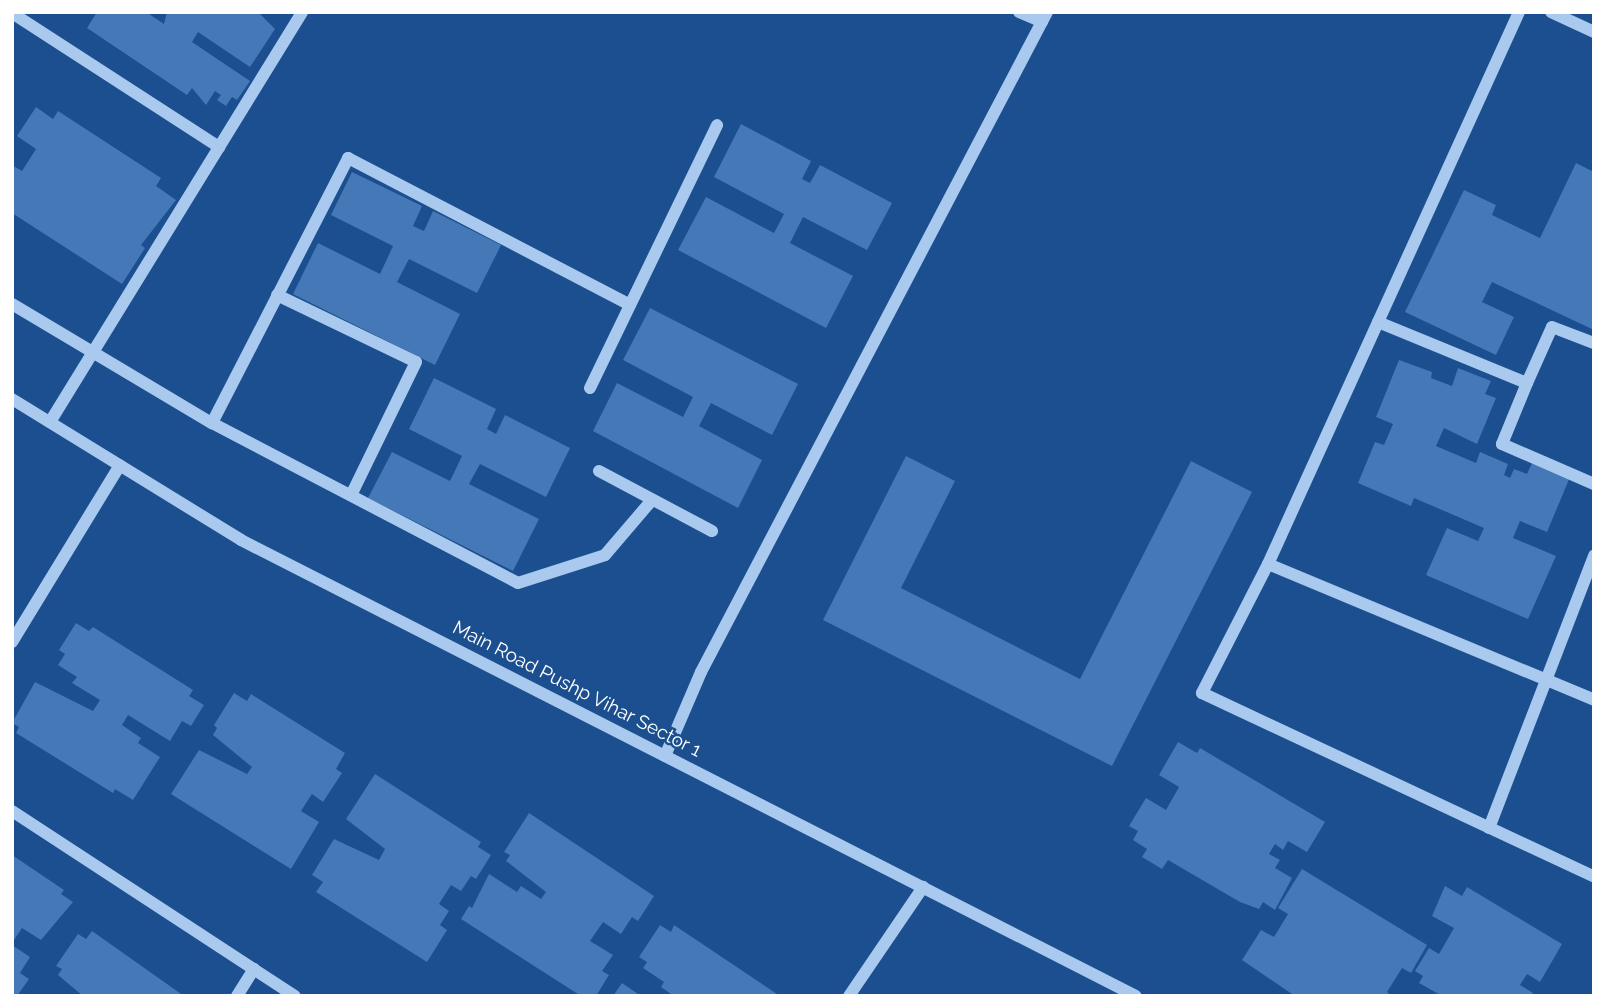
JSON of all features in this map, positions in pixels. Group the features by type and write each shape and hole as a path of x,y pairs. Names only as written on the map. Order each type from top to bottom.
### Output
{"street":[{"path":"50,422 302,12"},
{"path":"665,755 701,671 1045,17 1019,12"},
{"path":"1519,12 1268,564 1202,693 1594,877"},
{"path":"1551,12 1594,32"},
{"path":"12,13 219,147"},
{"path":"590,388 717,125"},
{"path":"212,423 348,158 630,305"},
{"path":"277,295 416,362 351,495"},
{"path":"12,303 93,355 212,423 518,583 605,555 652,500"},
{"path":"1378,322 1527,383"},
{"path":"1594,343 1552,327 1502,444 1594,484"},
{"name":"Main Road Pushp Vihar Sector 1","path":"12,399 241,540 1136,996"},
{"path":"12,642 120,465"},
{"path":"599,471 712,531"},
{"path":"1489,828 1594,555"},
{"path":"1268,564 1594,700"},
{"path":"12,811 295,996"},
{"path":"849,996 923,887"},
{"path":"237,996 254,969"}],"building":[{"path":"97,12 146,12 164,24 167,12 258,12 275,29 250,67 198,32 192,42 250,81 237,100 232,97 226,106 217,100 221,95 215,91 206,105 192,88 187,95 87,28"},
{"path":"36,107 53,119 58,111 161,178 156,186 176,200 141,245 145,248 122,284 12,213 12,165 22,171 36,149 17,136"},
{"path":"741,124 811,161 802,179 810,183 820,165 892,203 867,250 803,217 790,243 853,276 826,328 678,250 706,197 774,233 784,214 714,177"},
{"path":"1576,163 1594,172 1594,330 1492,282 1482,302 1514,317 1496,355 1405,312 1464,190 1496,205 1492,215 1540,238"},
{"path":"352,172 422,206 413,226 424,231 433,211 501,245 477,293 409,259 397,282 460,314 435,365 293,294 318,243 380,274 393,246 331,215"},
{"path":"650,308 798,384 772,435 711,403 699,426 762,460 738,508 593,431 617,383 683,417 693,397 623,360"},
{"path":"1399,360 1432,372 1431,378 1452,386 1458,368 1491,381 1485,394 1496,398 1477,444 1444,428 1436,446 1476,463 1480,452 1508,464 1504,475 1510,478 1514,469 1527,474 1533,461 1570,477 1547,532 1520,521 1513,538 1556,556 1528,619 1426,575 1447,528 1478,541 1484,528 1414,498 1411,506 1358,483 1375,442 1384,445 1393,424 1376,417"},
{"path":"434,378 496,409 487,429 496,434 505,415 570,448 546,497 480,464 469,484 539,519 513,571 368,498 392,452 450,481 462,456 409,429"},
{"path":"906,456 955,481 901,588 1080,679 1191,461 1252,492 1112,766 823,620"},
{"path":"76,623 89,631 93,627 193,690 189,696 204,705 191,726 182,721 170,741 128,715 122,725 141,738 138,743 160,757 133,800 115,789 113,793 16,733 19,727 12,723 35,682 93,711 100,700 72,683 77,677 58,665 65,654 59,650"},
{"path":"234,693 247,701 251,694 345,753 336,769 342,773 323,802 312,794 301,811 319,822 291,869 171,794 199,750 247,774 252,767 213,735 217,728 214,725"},
{"path":"1178,742 1197,753 1200,748 1325,822 1307,852 1288,841 1283,850 1275,844 1269,854 1280,860 1275,868 1292,878 1275,910 1263,902 1259,909 1240,902 1168,860 1162,869 1142,857 1147,849 1133,840 1138,831 1129,826 1146,798 1166,810 1179,787 1159,775"},
{"path":"375,774 481,842 478,847 491,855 476,879 471,876 461,891 451,885 439,904 449,911 440,925 447,930 427,962 316,892 323,882 312,875 334,839 379,860 385,849 346,819"},
{"path":"529,813 654,896 638,921 632,917 621,934 603,922 590,941 613,955 602,971 609,975 596,996 581,996 461,919 469,906 472,908 489,874 517,892 521,886 541,899 546,892 506,861 510,855 504,852"},
{"path":"12,855 64,890 61,894 73,902 41,940 22,928 12,943"},
{"path":"1302,869 1427,945 1411,973 1402,968 1387,992 1392,996 1295,996 1242,960 1261,930 1274,937 1288,914 1278,908"},
{"path":"1445,886 1462,896 1467,887 1562,944 1540,982 1527,974 1520,985 1533,993 1531,996 1442,996 1419,983 1423,976 1415,971 1429,948 1439,954 1454,928 1432,916"},
{"path":"660,925 671,932 674,925 780,996 674,996 661,987 664,982 643,968 647,962 639,957"},
{"path":"92,931 184,996 83,996 58,975 62,969 56,966 78,934 86,939"},
{"path":"12,945 30,957 20,973 29,979 17,996 12,996"},
{"path":"622,983 641,996 613,996"}]}
